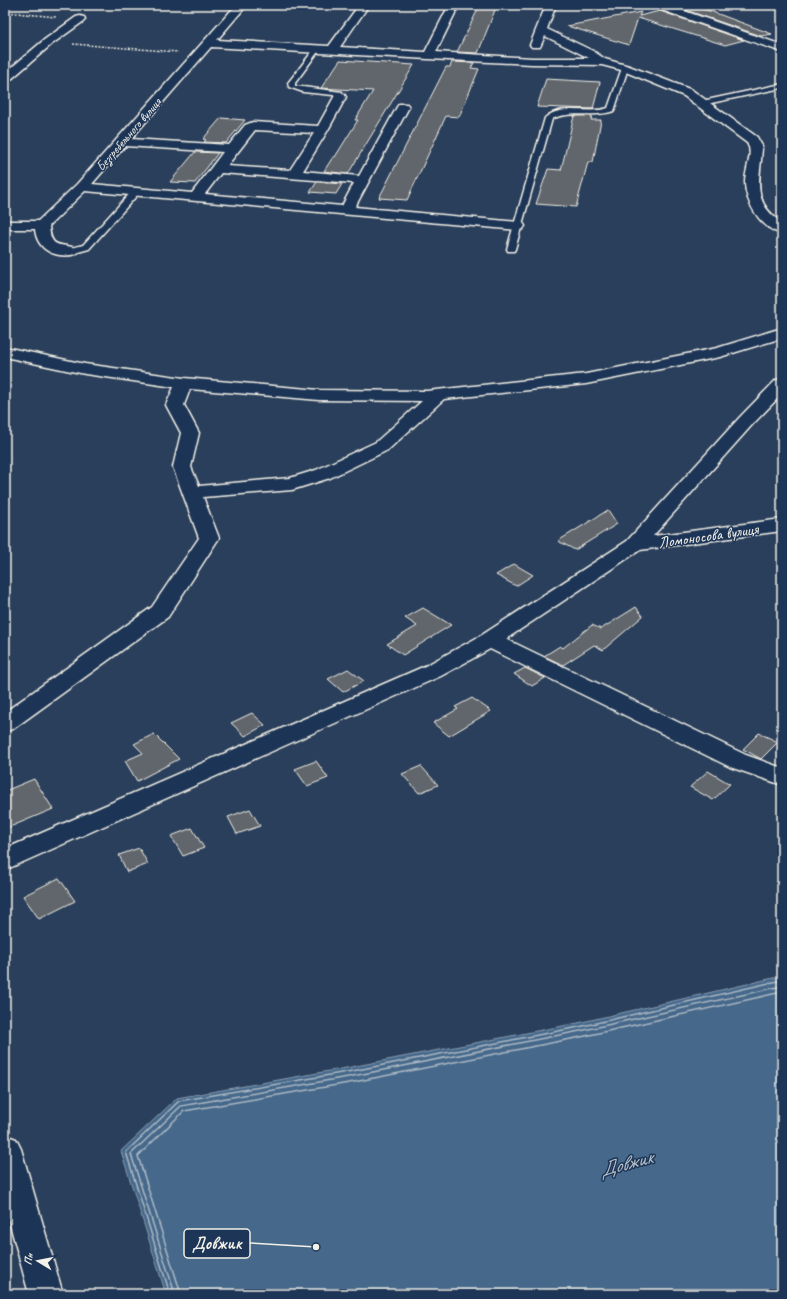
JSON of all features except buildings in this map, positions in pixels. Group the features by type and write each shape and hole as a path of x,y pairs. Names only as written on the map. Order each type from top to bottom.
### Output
{"street":[{"name":"Безгребельного вулиця","path":"42,224 82,187 242,5"},
{"path":"332,50 364,5"},
{"path":"428,56 454,5"},
{"path":"532,61 551,5"},
{"path":"657,5 782,49"},
{"path":"5,79 48,42 80,19"},
{"path":"542,31 589,53 602,62"},
{"path":"208,43 428,56 532,61 602,62 626,68 688,93 752,140 756,146 752,175 755,203 772,224 782,230"},
{"path":"294,175 322,130 340,97"},
{"path":"346,211 403,107"},
{"path":"195,198 219,169 249,128 253,126 322,130"},
{"path":"120,142 233,149"},
{"path":"219,169 363,180"},
{"path":"82,187 518,226"},
{"path":"5,225 42,224 42,238 47,246 71,251"},
{"path":"5,352 85,369 184,383 319,395 427,396 586,379 720,352 782,333"},
{"path":"5,723 160,612 209,538 182,466 190,434 175,405 184,383"},
{"path":"5,860 433,671 490,640 634,545 746,421 782,384"},
{"path":"192,492 292,484 323,474 382,446 439,395"},
{"name":"Ломоносова вулиця","path":"634,545 782,525"},
{"path":"490,640 738,761 782,777"},
{"path":"5,1149 46,1294"}],"lane":[{"path":"317,49 291,83 292,87 297,89 332,92 339,94 340,97"},
{"path":"511,249 549,118 562,113 600,113 611,109 626,68"},
{"path":"702,103 782,86"},
{"path":"71,251 86,247 134,192"}],"path":[{"path":"5,12 80,19"},
{"path":"48,42 198,54"}],"water":[{"path":"782,976 782,1294 166,1294 121,1151 177,1098 346,1068 578,1023"}],"place":[{"name":"Довжик","path":"316,1247"}]}
